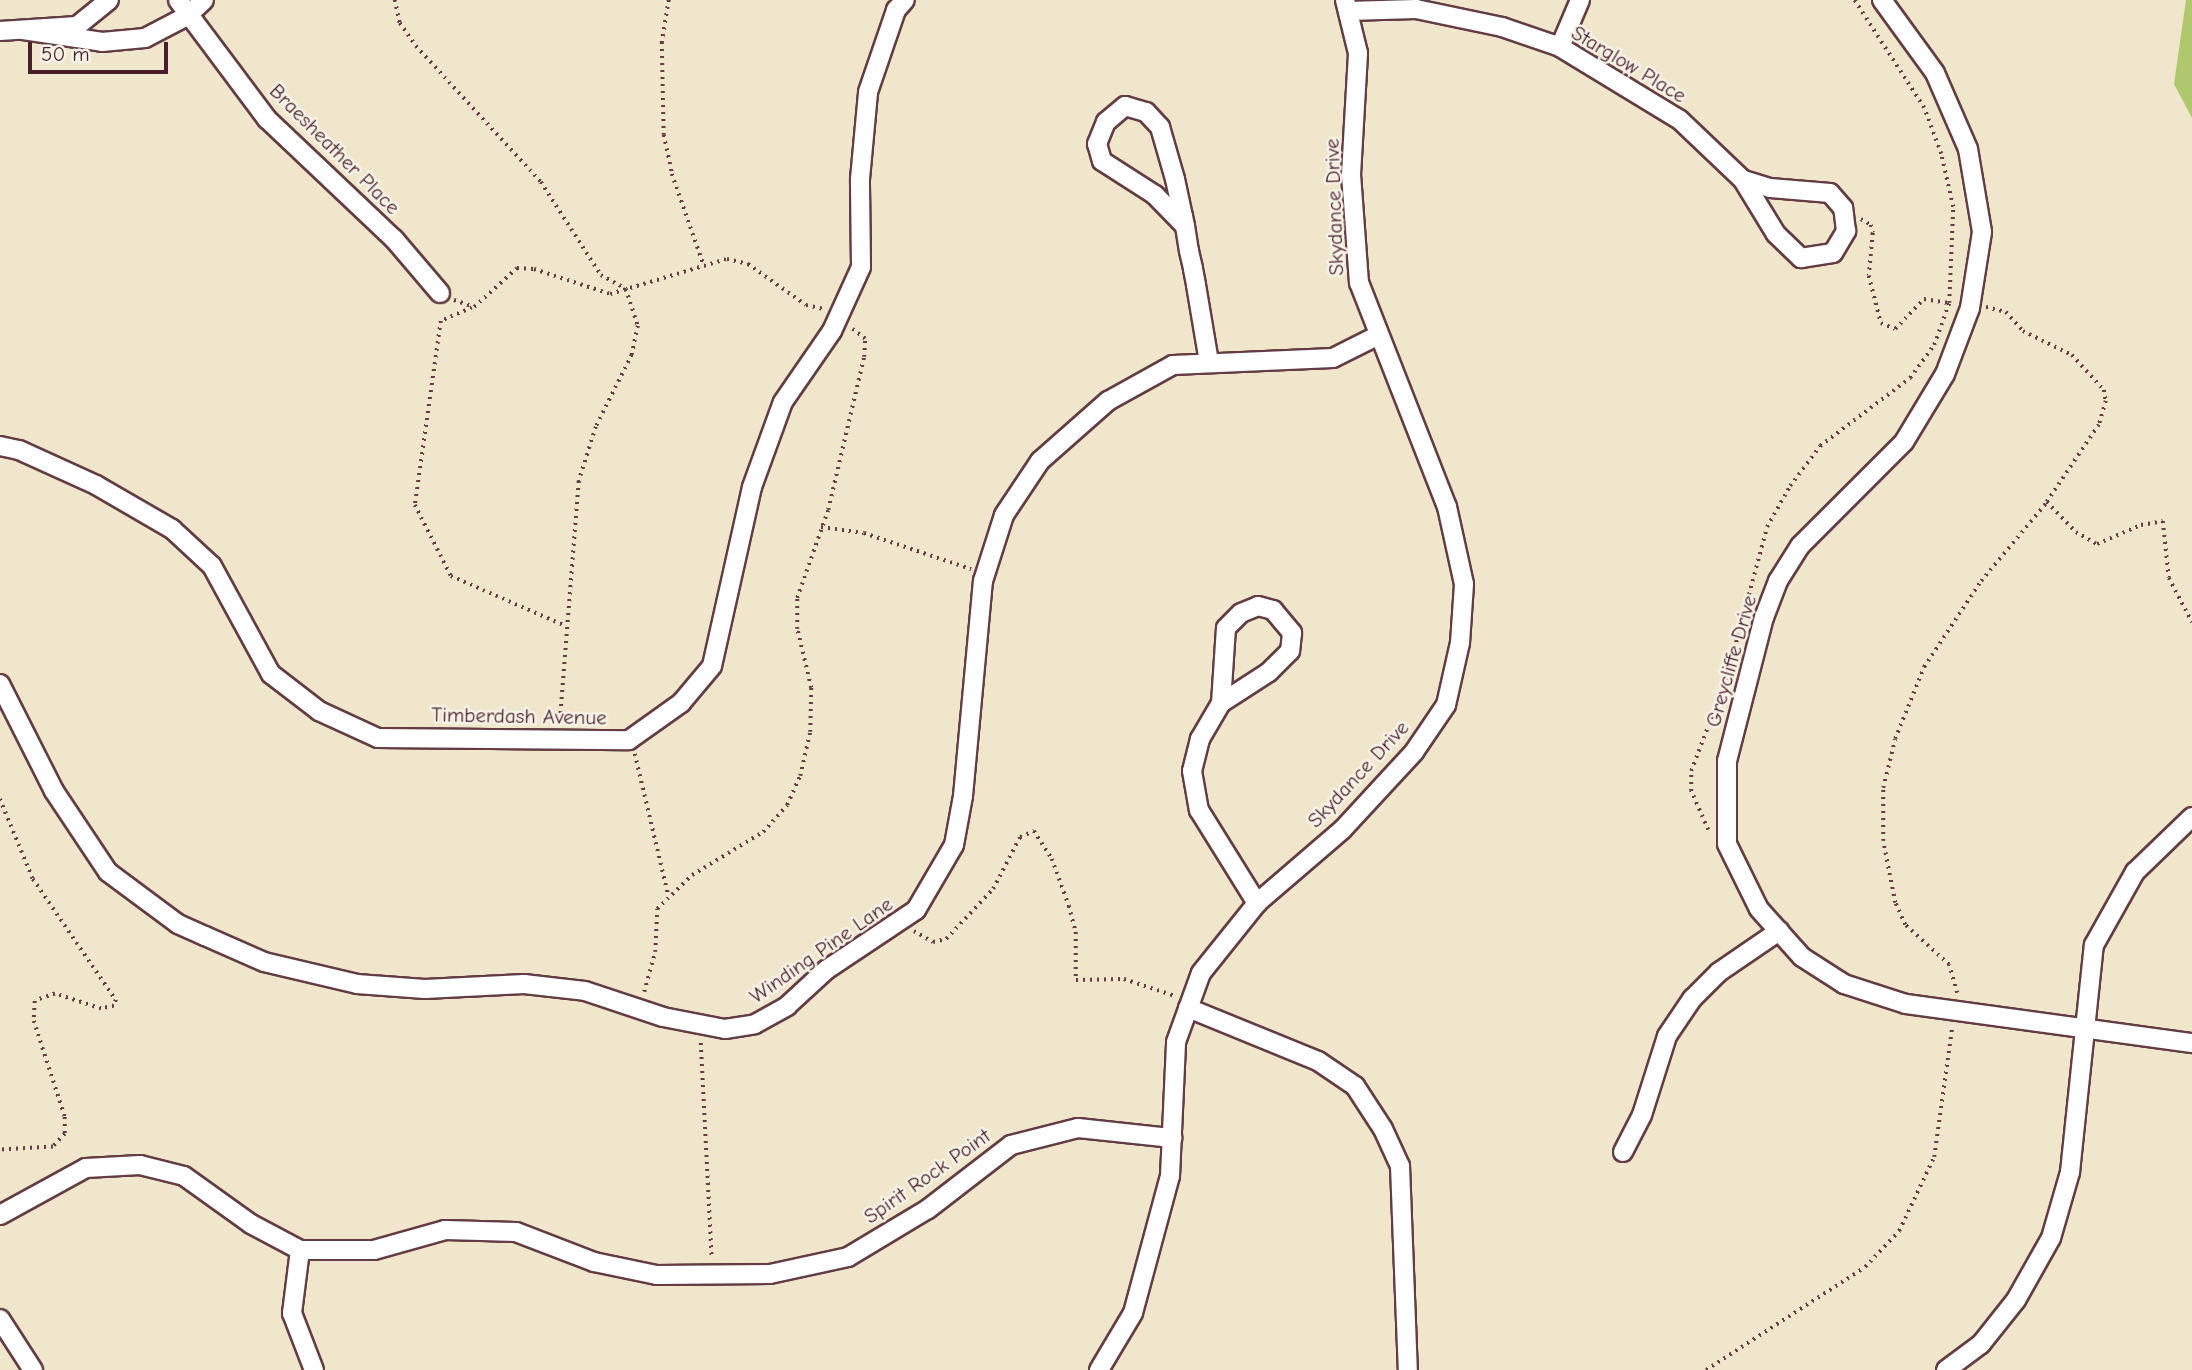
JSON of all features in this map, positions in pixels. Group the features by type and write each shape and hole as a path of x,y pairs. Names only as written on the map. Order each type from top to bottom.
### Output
{"street":[{"path":"0,31 77,26 108,0"},
{"path":"23,30 113,41 145,38 182,8 204,0"},
{"name":"Timberdash Avenue","path":"0,446 19,450 96,485 172,529 212,566 271,674 319,711 378,737 456,735 558,741 629,740 681,703 712,666 752,487 783,402 838,318 861,267 860,179 868,92 896,12 905,0"},
{"path":"1560,47 1580,0"},
{"name":"Greycliffe Drive","path":"1882,0 1935,74 1968,149 1982,232 1971,304 1945,374 1904,442 1800,546 1778,581 1764,617 1727,761 1723,801 1727,844 1759,909 1802,957 1844,984 1953,1020 2086,1026 2192,1043"},
{"name":"Starglow Place","path":"1346,5 1416,9 1502,27 1560,47 1680,120 1743,180 1776,234 1801,258 1833,253 1846,231 1843,208 1830,193 1770,188 1743,180"},
{"name":"Skydance Drive","path":"1099,1370 1133,1313 1170,1176 1176,1042 1202,973 1257,903 1343,829 1414,752 1446,705 1460,643 1464,584 1447,507 1359,283 1351,175 1358,53 1346,5"},
{"name":"Braesheather Place","path":"182,8 267,119 394,239 440,293"},
{"path":"1185,226 1155,195 1102,161 1097,144 1106,122 1125,106 1146,112 1160,127 1185,226 1209,362"},
{"name":"Winding Pine Lane","path":"0,684 54,791 108,872 178,923 264,962 357,984 425,989 524,984 585,991 638,1009 701,1025 725,1029 755,1024 787,1006 826,970 916,910 954,845 963,796 986,574 1004,515 1040,461 1108,401 1173,365 1333,358 1379,335"},
{"path":"1221,703 1269,672 1290,651 1292,633 1273,610 1250,610 1226,628 1221,703 1200,739 1192,771 1199,810 1257,903"},
{"path":"1946,1370 1981,1344 2016,1300 2051,1238 2070,1171 2094,945 2111,908 2135,872 2192,817"},
{"path":"1623,1152 1642,1115 1667,1036 1692,999 1718,972 1779,931"},
{"path":"1188,1008 1318,1061 1355,1086 1383,1129 1400,1166 1408,1370"},
{"name":"Spirit Rock Point","path":"0,1215 86,1168 141,1165 184,1176 251,1224 300,1250 374,1250 446,1230 516,1232 594,1262 657,1275 770,1274 848,1257 928,1209 1011,1145 1078,1128 1172,1138"},
{"path":"300,1250 292,1313 314,1370"},
{"path":"0,1319 33,1370"}],"path":[{"path":"395,0 400,23 416,46 541,182 601,275 626,289 638,326 637,340 589,443 579,481 558,741"},
{"path":"669,0 662,42 664,135 672,174 703,263"},
{"path":"1713,838 1699,814 1691,771 1727,676 1767,527 1790,486 1820,446 1910,378 1934,345 1949,303 1953,207 1941,154 1924,108 1854,0"},
{"path":"1845,219 1865,220 1871,225 1871,294 1888,329 1903,324 1924,299 1949,303"},
{"path":"566,626 451,576 415,505 441,321 474,307 517,268 534,269 610,294 703,263 727,259 748,264 806,305 838,318 865,339 864,358 821,527 797,598 797,629 811,688 810,732 793,793 763,832 668,894 657,909 655,952 638,1009"},
{"path":"440,293 474,307"},
{"path":"1706,1370 1865,1267 1899,1231 1934,1157 1953,1020 1955,976 1905,925 1895,904 1883,841 1883,788 1895,739 1924,667 1981,581 2047,502 2099,425 2106,401 2104,390 2072,355 2023,331 2006,312 1971,304"},
{"path":"2047,502 2076,532 2097,544 2162,521 2167,527 2164,552 2169,578 2192,622"},
{"path":"821,527 864,533 986,574"},
{"path":"629,740 645,782 668,894"},
{"path":"0,799 45,899 116,1000 114,1006 102,1009 55,994 35,1001 34,1021 65,1117 65,1134 53,1147 0,1150"},
{"path":"905,918 917,935 933,942 946,939 993,889 1020,837 1034,831 1052,859 1069,906 1076,932 1076,980 1144,983 1178,997 1188,1008"},
{"path":"701,1025 714,1274"}],"green space":[{"path":"2186,0 2192,0 2192,118 2174,84"}]}
